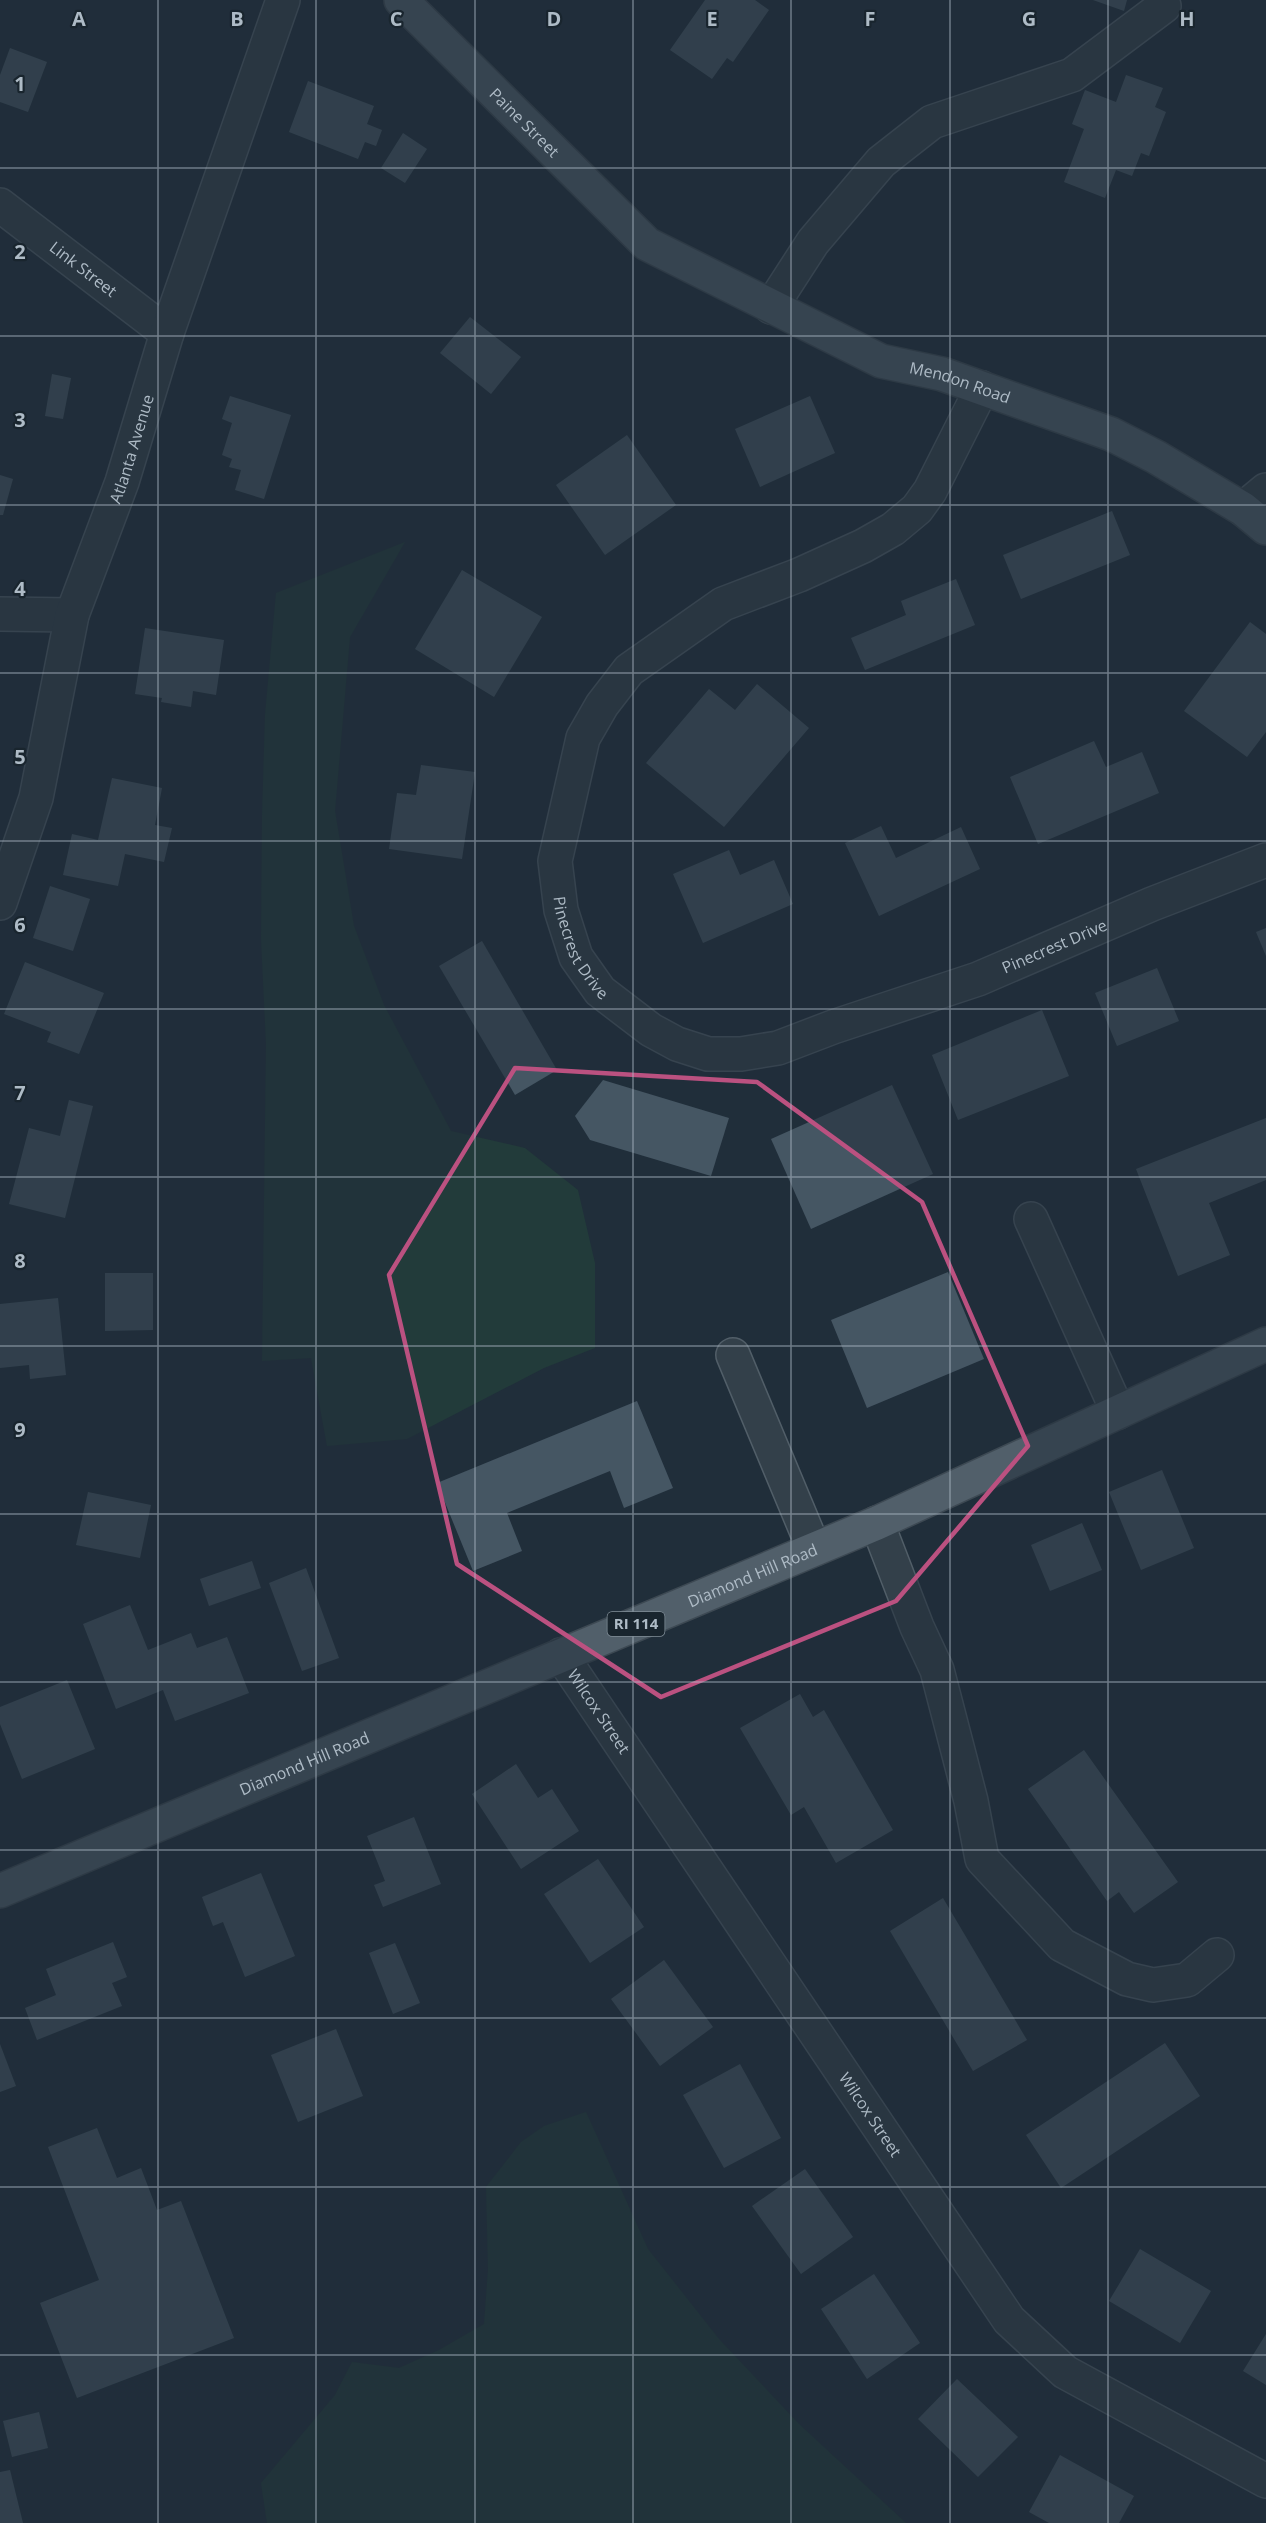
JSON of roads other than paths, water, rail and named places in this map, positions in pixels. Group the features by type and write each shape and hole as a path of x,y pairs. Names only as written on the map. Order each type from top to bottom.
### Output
{"main road":[{"name":"Paine Street","path":"401,0 647,244"},
{"name":"Mendon Road","path":"647,244 881,361 942,374 1111,434 1258,509"},
{"name":"Diamond Hill Road","path":"0,1891 877,1523 1266,1344"}],"street":[{"name":"Atlanta Avenue","path":"0,903 36,798 72,615 122,483 167,333 283,0"},
{"path":"771,307 813,242 881,162 932,122 1072,75 1164,6"},
{"name":"Link Street","path":"0,205 167,333"},
{"name":"Pinecrest Drive","path":"982,388 930,491 917,509 893,529 864,546 799,575 723,604 628,670 602,705 583,738 555,861 561,910 576,957 600,991 651,1030 677,1044 708,1054 741,1054 778,1048 833,1027 978,979 1152,904 1266,860"},
{"path":"0,614 72,615"},
{"path":"1031,1219 1118,1412"},
{"path":"734,1355 814,1549"},
{"path":"877,1523 917,1627 937,1670 971,1801 982,1859 1062,1945 1127,1979 1154,1985 1187,1980 1217,1955"},
{"name":"Wilcox Street","path":"561,1655 1009,2320 1065,2372 1266,2481"}]}
